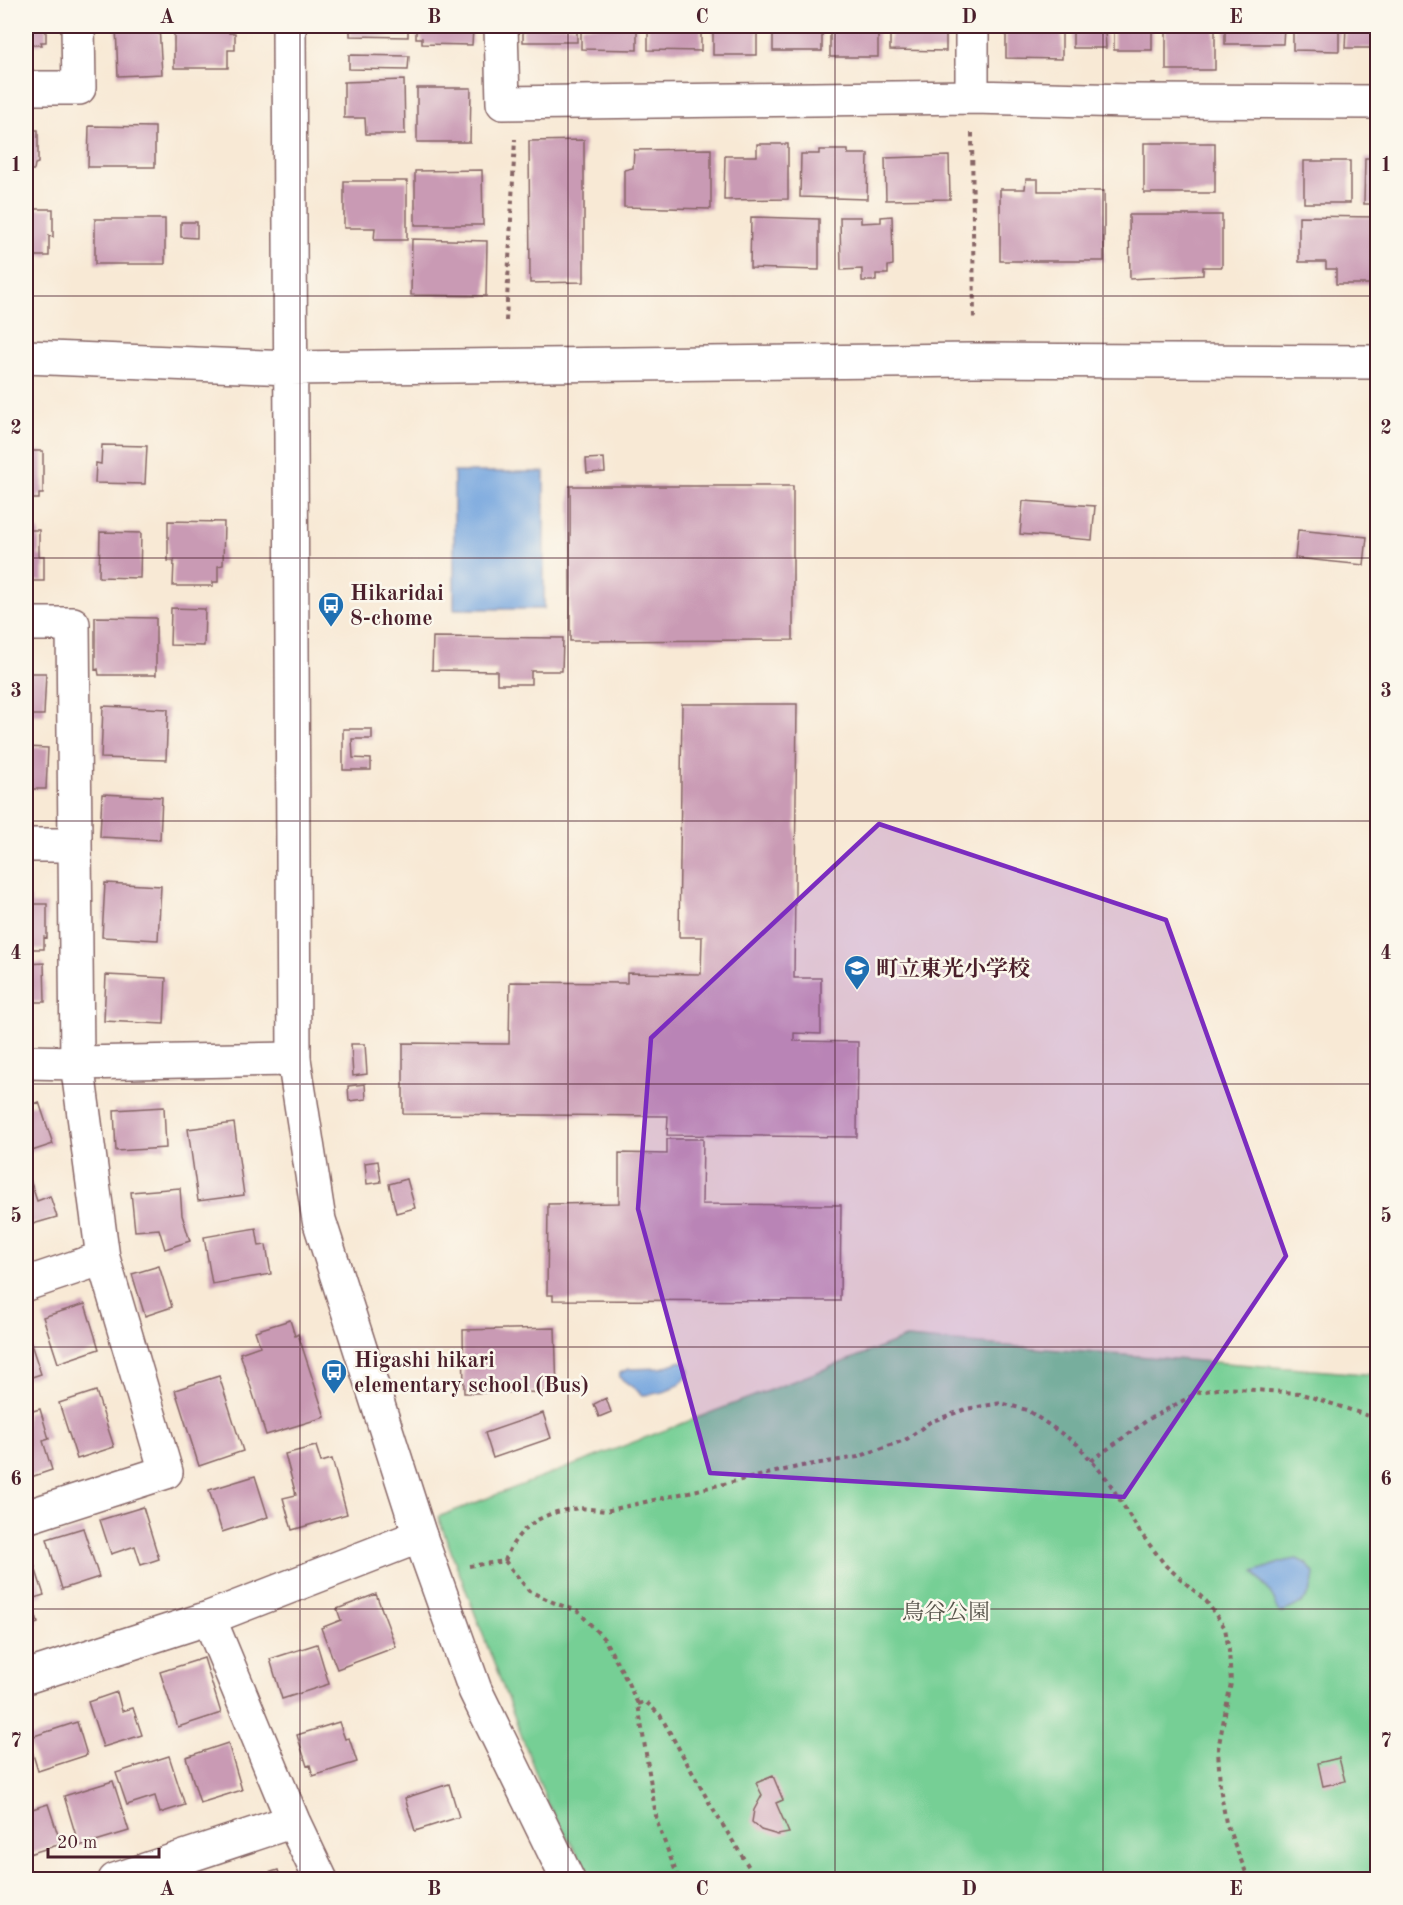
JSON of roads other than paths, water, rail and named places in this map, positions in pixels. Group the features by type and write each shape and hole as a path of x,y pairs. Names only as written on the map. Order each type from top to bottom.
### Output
{"street":[{"path":"26,88 79,88 78,26"},
{"path":"289,26 294,1059 319,1220 420,1536 475,1690 568,1880"},
{"path":"501,26 503,103 972,97 1129,101 1377,102"},
{"path":"972,26 972,97"},
{"path":"26,357 290,368 974,360 1377,362"},
{"path":"26,624 73,624 77,1064 104,1258 166,1472 26,1517"},
{"path":"26,845 75,845"},
{"path":"26,1062 77,1064 294,1059"},
{"path":"26,1284 104,1258"},
{"path":"26,1677 209,1618 420,1536"},
{"path":"209,1618 293,1821 321,1880"},
{"path":"116,1880 293,1821"}],"water":[{"path":"454,472 544,472 544,609 454,609"},
{"path":"681,1361 686,1363 690,1371 682,1382 664,1392 643,1395 619,1377 620,1373 628,1369 661,1368"},
{"path":"1297,1559 1307,1564 1314,1573 1311,1589 1300,1604 1280,1613 1270,1592 1254,1572"}],"place":[{"name":"Hikaridai 8-chome","path":"331,628"},
{"name":"町立東光小学校","path":"857,991"},
{"name":"Higashi hikari elementary school (Bus)","path":"334,1395"}],"park label":[{"name":"鳥谷公園","path":"946,1611"}]}
